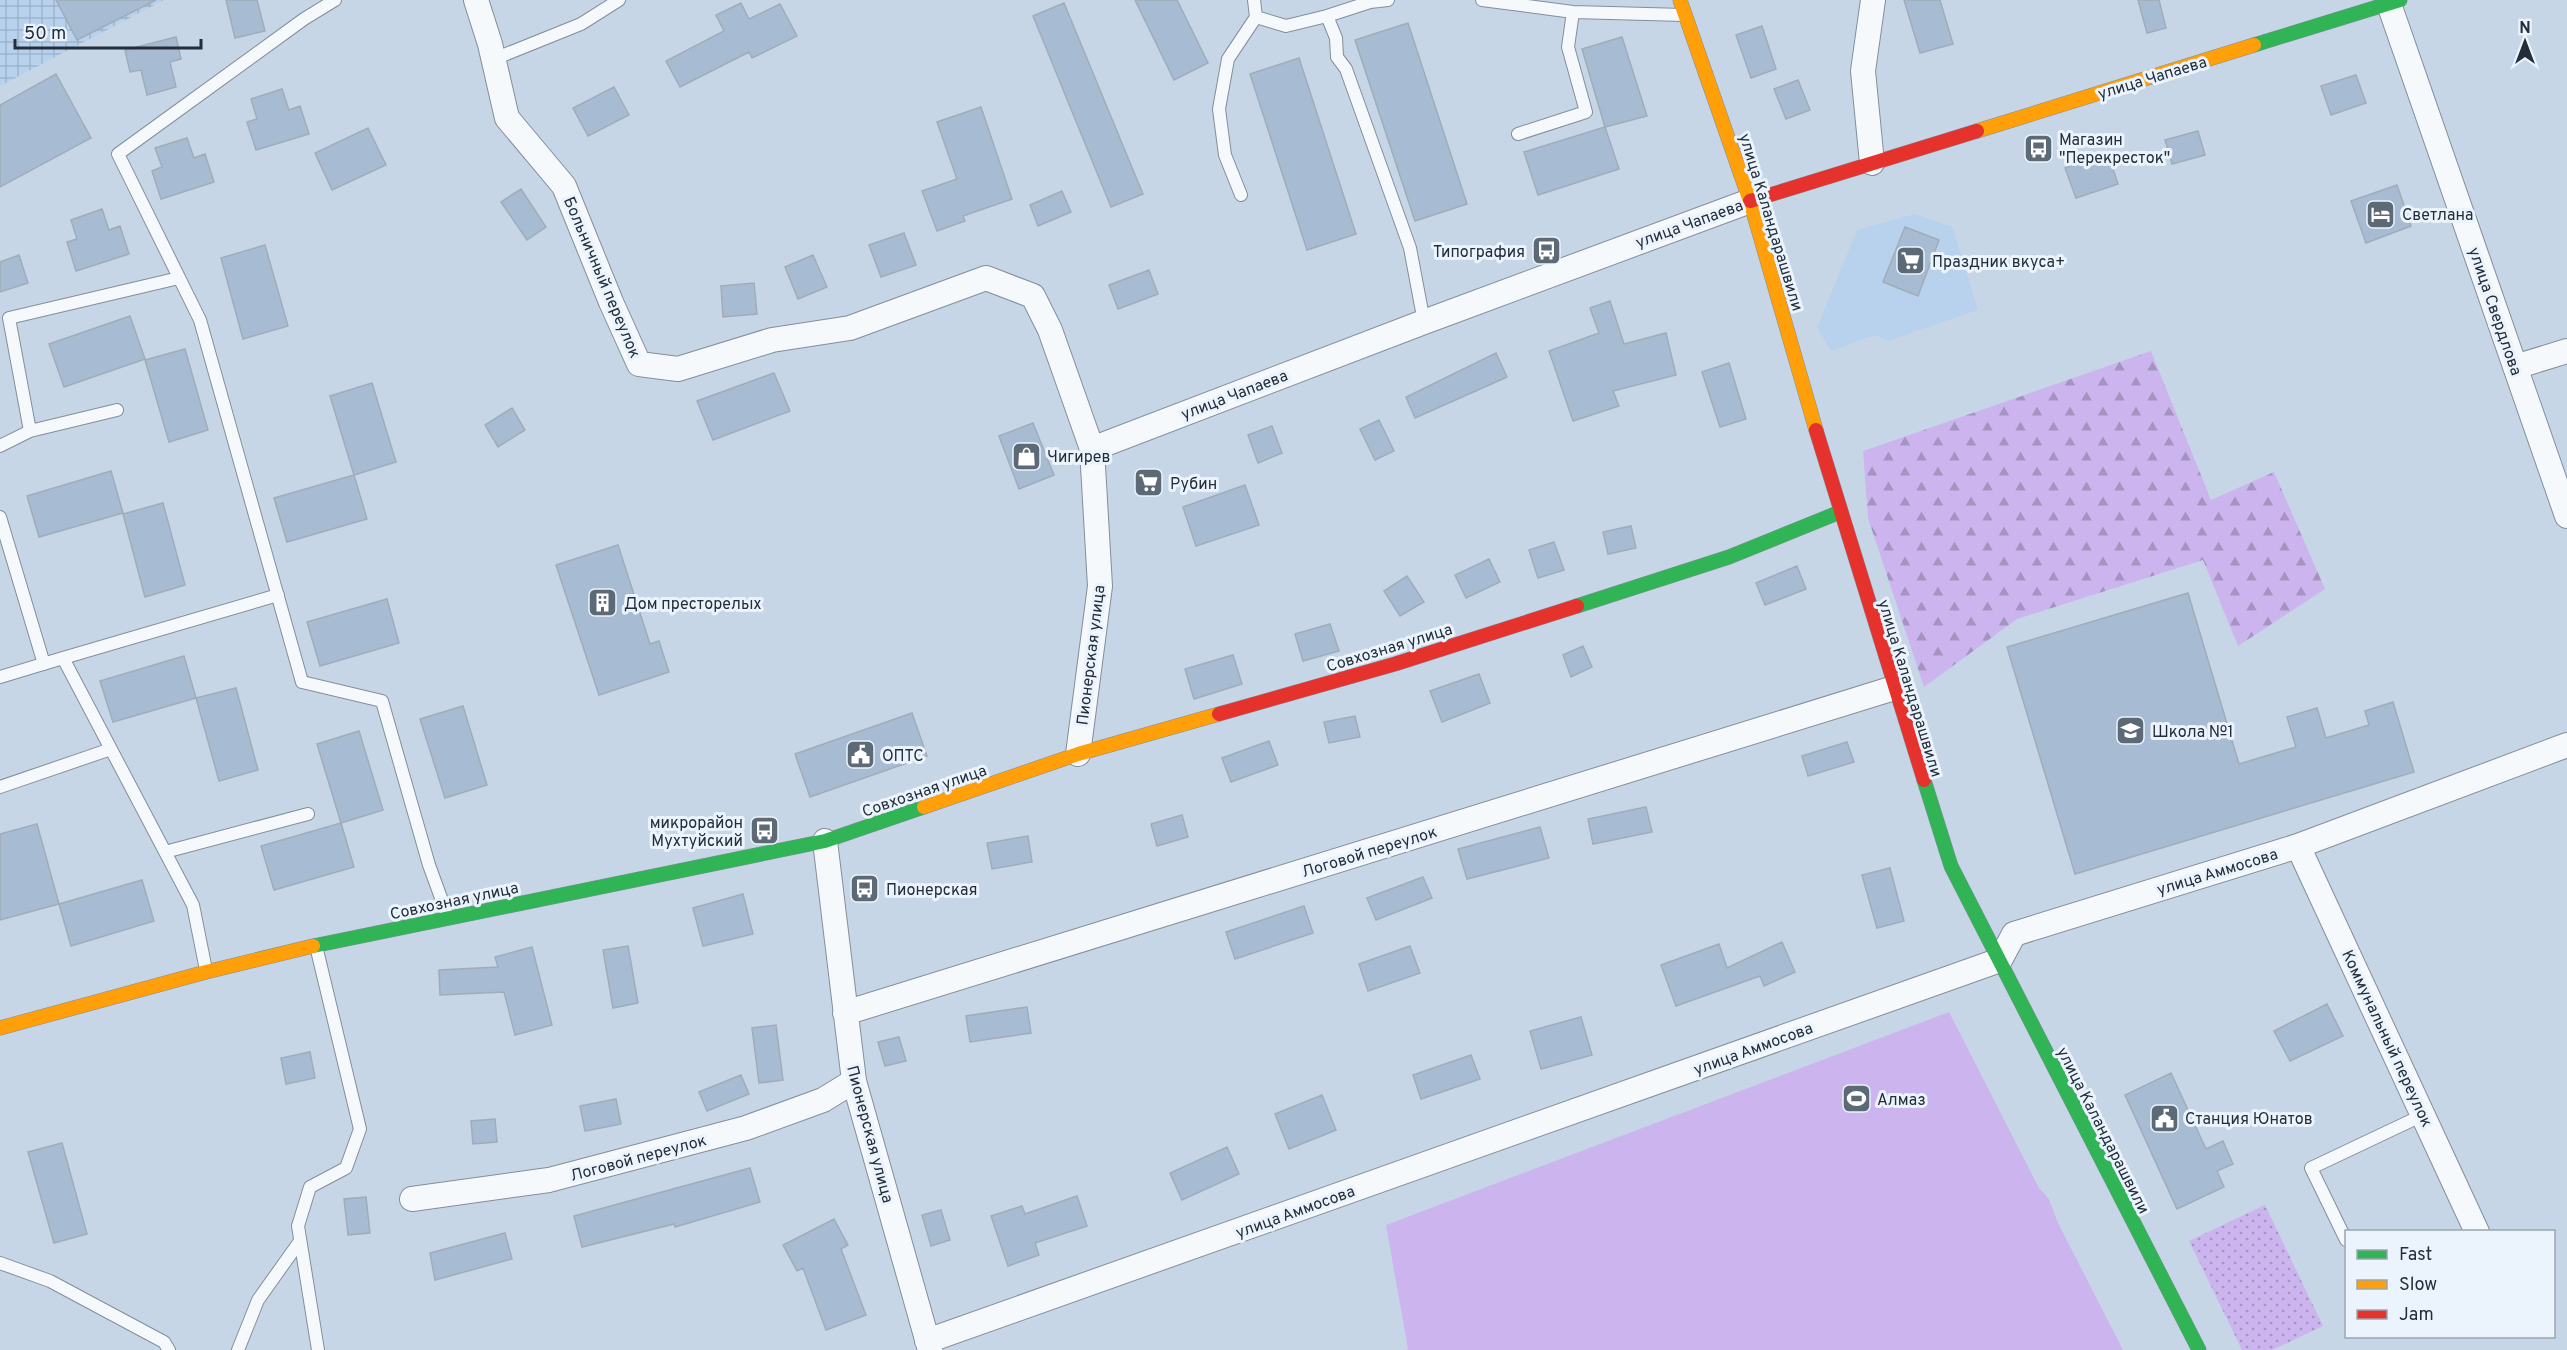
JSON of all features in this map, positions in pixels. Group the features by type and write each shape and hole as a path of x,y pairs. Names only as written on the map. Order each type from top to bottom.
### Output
{"main road":[{"name":"улица Каландарашвили","path":"1680,0 1750,201 1840,512 1951,866 2199,1350"},
{"name":"улица Чапаева","path":"1750,201 2394,2"},
{"name":"Совхозная улица","path":"0,1028 206,972 316,945 825,841 1078,754 1395,664 1729,557 1840,512"}],"street":[{"name":"Больничный переулок","path":"476,0 494,59 507,118 564,186 639,364 678,369 772,340 850,328 986,278 1033,296 1050,330 1092,449"},
{"path":"1872,163 1863,71 1873,0"},
{"name":"улица Свердлова","path":"2394,2 2567,516"},
{"name":"улица Чапаева","path":"1092,449 1750,201"},
{"path":"2515,367 2567,351"},
{"name":"Пионерская улица","path":"1078,754 1100,586 1092,449"},
{"name":"Логовой переулок","path":"845,1013 1894,688"},
{"name":"улица Аммосова","path":"929,1346 2000,960 2014,934 2298,846 2567,745"},
{"name":"Пионерская улица","path":"825,841 854,1081 929,1346"},
{"name":"Коммунальный переулок","path":"2298,846 2476,1230"},
{"name":"Логовой переулок","path":"412,1199 549,1180 734,1131 822,1100 854,1081"}],"lane":[{"path":"335,0 304,19 118,154 200,320 302,682 382,701 429,865 448,918"},
{"path":"494,59 581,24 619,0"},
{"path":"1241,195 1225,155 1219,109 1228,59 1256,16 1254,0"},
{"path":"1256,16 1286,26 1370,2 1388,0"},
{"path":"1482,0 1573,12 1685,15"},
{"path":"1518,134 1586,112 1568,47 1573,12"},
{"path":"1327,16 1336,38 1337,57 1346,69 1410,248 1424,322"},
{"path":"30,431 5,320 179,278"},
{"path":"0,446 30,431 117,410"},
{"path":"0,517 44,664"},
{"path":"0,677 278,595"},
{"path":"63,658 193,906 206,972"},
{"path":"0,787 111,749"},
{"path":"165,852 308,814"},
{"path":"316,945 360,1129 346,1168 310,1187 298,1226 318,1350"},
{"path":"2345,1238 2311,1168 2423,1115"},
{"path":"238,1350 258,1300 300,1241"},
{"path":"0,1263 50,1281 164,1342 169,1350"}],"shaded area":[{"path":"0,0 164,0 0,86"},
{"path":"1915,214 1952,227 1978,310 1888,341 1875,335 1831,351 1817,328 1857,230"}],"green space":[{"path":"2151,351 2211,500 2274,472 2325,589 2238,646 2203,560 2017,619 1924,687 1868,518 1863,451"},
{"name":"Алмаз","path":"1949,1012 2039,1188 2049,1199 2058,1223 2123,1350 1405,1350 1408,1349 1386,1225"},
{"path":"2265,1205 2323,1326 2272,1350 2242,1350 2189,1241"}],"building":[{"path":"56,0 156,0 77,40"},
{"path":"226,0 257,0 265,31 235,38"},
{"path":"1135,0 1177,0 1208,63 1174,80"},
{"path":"1904,0 1940,0 1953,44 1920,53"},
{"path":"2138,0 2159,0 2166,28 2147,33"},
{"path":"741,3 749,19 780,4 797,36 752,58 749,52 680,87 666,61 724,31 716,15"},
{"path":"1064,3 1143,194 1111,207 1033,16"},
{"path":"1408,23 1467,204 1415,221 1355,40"},
{"path":"1762,26 1776,69 1751,78 1736,35"},
{"path":"176,37 181,59 170,62 176,87 147,95 141,70 130,72 125,50"},
{"path":"1622,37 1647,116 1605,127 1582,49"},
{"path":"1299,58 1356,234 1307,250 1250,74"},
{"path":"56,74 91,138 0,187 0,105"},
{"path":"2356,75 2366,103 2331,115 2321,86"},
{"path":"1798,80 1810,110 1786,119 1774,89"},
{"path":"614,87 629,115 588,136 573,108"},
{"path":"282,89 289,110 300,106 309,134 256,150 247,122 257,119 251,99"},
{"path":"981,107 1012,199 963,216 965,221 937,231 922,191 957,179 937,122"},
{"path":"1605,127 1619,169 1538,195 1524,152"},
{"path":"368,128 386,165 332,190 315,153"},
{"path":"2198,131 2205,155 2172,164 2165,140"},
{"path":"187,138 194,158 205,154 214,182 161,199 152,171 162,167 155,148"},
{"path":"2108,154 2118,184 2076,198 2065,168"},
{"name":"Светлана","path":"2397,185 2411,226 2366,243 2351,201"},
{"path":"521,189 546,227 527,240 501,202"},
{"path":"1062,191 1071,212 1038,226 1030,205"},
{"path":"102,209 109,230 120,226 129,254 76,271 67,242 77,239 71,220"},
{"name":"Праздник вкуса+","path":"1905,227 1939,240 1918,296 1883,282"},
{"path":"904,233 916,265 881,277 869,245"},
{"path":"265,245 288,326 243,339 221,258"},
{"path":"19,255 28,283 0,292 0,262"},
{"path":"813,255 827,287 798,299 785,267"},
{"path":"1149,270 1158,294 1118,309 1109,285"},
{"path":"754,283 757,314 723,317 721,286"},
{"path":"1610,301 1624,344 1666,333 1676,375 1613,391 1619,406 1573,421 1549,351 1599,333 1590,308"},
{"path":"130,316 145,359 64,387 49,344"},
{"path":"185,349 208,430 169,442 145,360"},
{"path":"1496,353 1507,377 1415,418 1406,397"},
{"path":"1729,363 1746,419 1720,427 1702,372"},
{"path":"774,373 790,411 713,440 697,401"},
{"path":"372,383 396,462 354,475 330,396"},
{"path":"512,408 525,430 498,447 485,425"},
{"path":"1379,420 1394,451 1375,460 1360,429"},
{"name":"Чигирев","path":"1033,423 1054,475 1019,489 999,436"},
{"path":"1272,426 1282,453 1258,463 1248,435"},
{"path":"111,471 123,513 39,537 27,496"},
{"path":"354,475 367,519 287,542 274,498"},
{"path":"1245,485 1259,525 1196,546 1183,507"},
{"path":"163,503 185,585 145,597 123,514"},
{"path":"1631,526 1636,548 1608,554 1603,532"},
{"path":"1554,542 1564,570 1538,578 1529,550"},
{"name":"Дом престорелых","path":"618,545 650,644 659,641 669,672 599,695 556,565"},
{"path":"1489,559 1500,582 1466,598 1455,575"},
{"path":"1797,566 1806,589 1765,605 1756,583"},
{"path":"1407,576 1424,602 1400,616 1384,591"},
{"name":"Школа №1","path":"2188,593 2239,764 2296,747 2287,717 2317,708 2326,738 2369,725 2365,711 2393,702 2414,772 2075,874 2007,647"},
{"path":"387,599 399,643 320,666 307,622"},
{"path":"1330,624 1339,651 1303,661 1295,634"},
{"path":"1583,646 1592,667 1571,677 1563,655"},
{"path":"1233,655 1242,684 1194,699 1185,669"},
{"path":"184,656 196,698 113,722 100,681"},
{"path":"1479,674 1490,703 1442,722 1430,691"},
{"path":"236,688 258,770 219,781 196,698"},
{"path":"463,706 487,785 445,798 420,719"},
{"name":"ОПТС","path":"912,713 927,756 810,797 795,754"},
{"path":"1355,716 1360,737 1329,743 1324,722"},
{"path":"359,731 383,810 341,823 317,744"},
{"path":"1269,741 1278,765 1231,782 1222,758"},
{"path":"1847,742 1854,762 1808,776 1802,756"},
{"path":"1646,807 1652,832 1593,844 1588,819"},
{"path":"1182,815 1188,837 1157,846 1151,824"},
{"path":"341,823 354,867 274,890 261,846"},
{"path":"37,824 59,904 0,920 0,834"},
{"path":"1540,827 1549,858 1467,879 1458,849"},
{"path":"1028,836 1032,862 992,869 987,843"},
{"path":"1890,868 1904,921 1877,928 1862,875"},
{"path":"1423,877 1432,898 1376,920 1367,898"},
{"path":"142,880 154,921 71,946 59,904"},
{"path":"743,894 753,934 703,946 693,908"},
{"path":"1304,906 1313,933 1235,959 1226,932"},
{"path":"1782,942 1795,972 1764,986 1760,976 1676,1006 1661,965 1719,944 1727,968"},
{"path":"628,946 638,1003 613,1008 603,950"},
{"path":"1410,946 1420,973 1368,991 1359,964"},
{"path":"532,947 552,1025 515,1035 504,992 440,995 439,970 498,967 495,957"},
{"path":"2327,1004 2343,1036 2290,1061 2274,1031"},
{"path":"1027,1007 1031,1033 970,1042 966,1016"},
{"path":"1581,1017 1592,1055 1541,1069 1530,1031"},
{"path":"776,1025 783,1080 759,1083 752,1028"},
{"path":"899,1037 906,1061 885,1066 878,1042"},
{"path":"310,1052 315,1078 286,1084 281,1058"},
{"path":"1471,1055 1480,1079 1421,1099 1413,1075"},
{"name":"Станция Юнатов","path":"2171,1073 2206,1149 2223,1141 2233,1164 2217,1171 2224,1187 2177,1209 2125,1095"},
{"path":"741,1075 749,1094 707,1111 699,1092"},
{"path":"1322,1095 1336,1130 1289,1149 1275,1114"},
{"path":"616,1099 621,1124 585,1131 580,1106"},
{"path":"495,1119 497,1142 473,1144 471,1121"},
{"path":"62,1143 87,1234 54,1243 28,1152"},
{"path":"1227,1147 1239,1174 1182,1200 1170,1173"},
{"path":"750,1168 760,1202 675,1227 674,1224 582,1247 574,1216"},
{"path":"1077,1196 1087,1226 1035,1243 1039,1255 1008,1266 991,1216 1022,1206 1025,1214"},
{"path":"366,1197 370,1233 348,1235 344,1199"},
{"path":"941,1210 950,1240 931,1246 922,1215"},
{"path":"834,1219 848,1245 841,1249 866,1315 826,1330 803,1268 797,1271 783,1245"},
{"path":"505,1233 512,1259 435,1280 430,1253"}],"traffic: fast":[{"path":"2254,45 2400,0"},
{"path":"1577,606 1729,557 1840,512"},
{"path":"1924,780 1951,866 2199,1350"},
{"path":"313,946 825,841 924,807"}],"traffic: slow":[{"path":"1680,0 1750,201 1816,430"},
{"path":"1977,131 2254,45"},
{"path":"924,807 1078,754 1219,714"},
{"path":"0,1028 206,972 313,946"}],"traffic: jam":[{"path":"1750,201 1977,131"},
{"path":"1816,430 1924,780"},
{"path":"1219,714 1395,664 1577,606"}],"place":[{"name":"Магазин \"Перекресток\"","path":"2038,148"},
{"name":"Светлана","path":"2381,214"},
{"name":"Типография","path":"1546,251"},
{"name":"Праздник вкуса+","path":"1911,261"},
{"name":"Чигирев","path":"1026,456"},
{"name":"Рубин","path":"1149,483"},
{"name":"Дом престорелых","path":"603,603"},
{"name":"Школа №1","path":"2131,731"},
{"name":"ОПТС","path":"861,755"},
{"name":"микрорайон Мухтуйский","path":"764,831"},
{"name":"Пионерская","path":"865,889"},
{"name":"Алмаз","path":"1856,1099"},
{"name":"Станция Юнатов","path":"2164,1118"}]}
